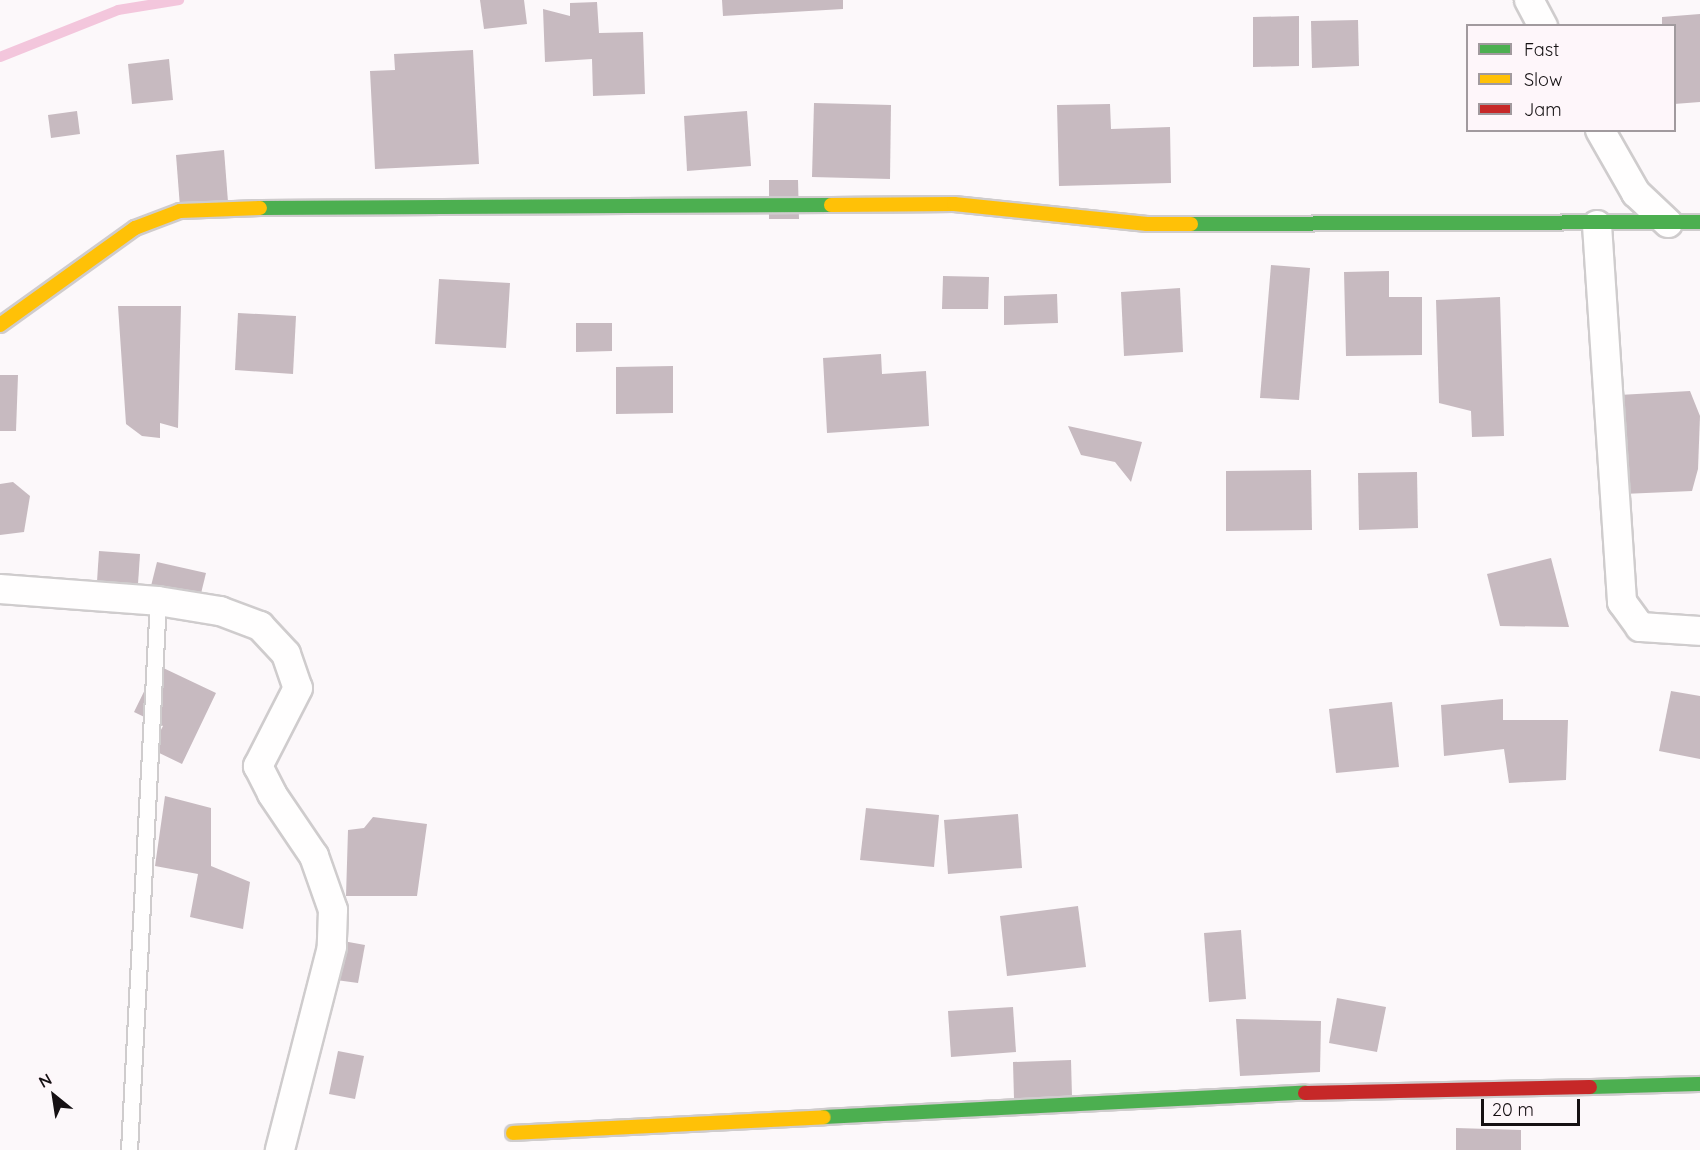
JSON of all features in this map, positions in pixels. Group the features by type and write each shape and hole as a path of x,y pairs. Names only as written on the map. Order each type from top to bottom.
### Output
{"street":[{"path":"1529,0 1542,24"},
{"path":"1601,132 1636,193 1668,223"},
{"path":"0,326 135,228 180,211 205,208 954,204 1147,224 1597,225 1700,222"},
{"path":"1597,225 1622,602 1640,627 1700,631"},
{"path":"0,589 158,601 231,614 260,626 286,654 298,688 258,766 272,794 314,856 333,910 332,947 280,1150"},
{"path":"513,1133 1231,1095 1700,1084"}],"lane":[{"path":"129,1150 158,601"}],"building":[{"path":"480,0 524,0 527,24 484,29"},
{"path":"722,0 843,0 843,9 723,16"},
{"path":"597,2 599,33 643,32 645,94 593,96 592,59 545,62 543,9 570,16 570,3"},
{"path":"1700,14 1700,102 1676,104 1676,24 1662,24 1662,17"},
{"path":"1299,16 1299,66 1253,67 1253,17"},
{"path":"1358,20 1359,66 1312,68 1311,21"},
{"path":"473,50 479,164 375,169 370,71 395,70 394,54"},
{"path":"169,59 173,100 132,104 128,64"},
{"path":"814,103 891,105 890,179 812,177"},
{"path":"1110,104 1111,129 1170,127 1171,183 1059,186 1057,105"},
{"path":"77,111 80,134 51,138 48,115"},
{"path":"747,111 751,166 687,171 684,116"},
{"path":"224,150 228,202 180,207 176,155"},
{"path":"769,180 798,180 799,219 769,219"},
{"path":"1271,265 1310,268 1299,400 1260,398"},
{"path":"1389,271 1389,297 1422,297 1422,355 1346,356 1344,272"},
{"path":"943,276 989,277 988,309 942,309"},
{"path":"439,279 510,283 506,348 435,344"},
{"path":"1180,288 1183,352 1124,356 1121,292"},
{"path":"1057,294 1058,323 1004,325 1004,296"},
{"path":"1500,297 1504,436 1472,437 1471,411 1439,403 1436,300"},
{"path":"118,306 181,306 178,428 160,423 160,438 142,436 126,424"},
{"path":"238,313 296,316 293,374 235,370"},
{"path":"576,323 612,323 612,351 576,352"},
{"path":"881,354 882,374 926,371 929,426 827,433 823,358"},
{"path":"673,366 673,413 616,414 616,367"},
{"path":"0,375 18,375 16,431 0,431"},
{"path":"1690,391 1700,416 1698,469 1692,491 1623,494 1619,395"},
{"path":"1068,426 1142,442 1131,482 1115,462 1081,455"},
{"path":"1311,470 1312,530 1226,531 1226,471"},
{"path":"1417,472 1418,528 1359,530 1358,473"},
{"path":"13,482 30,496 24,532 0,535 0,484"},
{"path":"99,551 140,554 137,599 96,597"},
{"path":"1551,558 1569,627 1500,626 1487,574"},
{"path":"157,562 206,573 195,618 146,606"},
{"path":"157,665 216,693 182,764 151,749 163,726 134,712"},
{"path":"1671,691 1700,696 1700,759 1659,751"},
{"path":"1503,699 1503,720 1568,720 1566,780 1509,783 1504,749 1444,756 1441,705"},
{"path":"1392,702 1399,767 1336,773 1329,709"},
{"path":"165,796 211,808 211,866 250,882 243,929 190,917 198,874 155,866"},
{"path":"866,808 939,815 934,867 860,860"},
{"path":"1018,814 1022,868 948,874 944,820"},
{"path":"373,817 427,824 417,896 346,896 348,830 364,828"},
{"path":"1078,906 1086,967 1007,976 1000,916"},
{"path":"1241,930 1246,999 1209,1002 1204,933"},
{"path":"343,941 365,945 358,983 336,980"},
{"path":"1337,998 1386,1007 1377,1052 1329,1043"},
{"path":"1013,1007 1016,1052 951,1057 948,1011"},
{"path":"1236,1019 1321,1021 1320,1072 1240,1076"},
{"path":"338,1051 364,1056 355,1099 329,1094"},
{"path":"1071,1060 1072,1097 1014,1099 1013,1062"},
{"path":"1456,1128 1521,1130 1521,1150 1456,1150"}],"waterway":[{"path":"0,57 118,10 179,0"}],"traffic: fast":[{"path":"260,208 831,205"},
{"path":"1191,224 1700,222"},
{"path":"1590,1087 1700,1084"},
{"path":"824,1117 1305,1093"}],"traffic: slow":[{"path":"831,205 954,204 1147,224 1191,224"},
{"path":"0,325 135,228 180,211 260,208"},
{"path":"513,1133 824,1117"}],"traffic: jam":[{"path":"1305,1093 1590,1087"}]}
